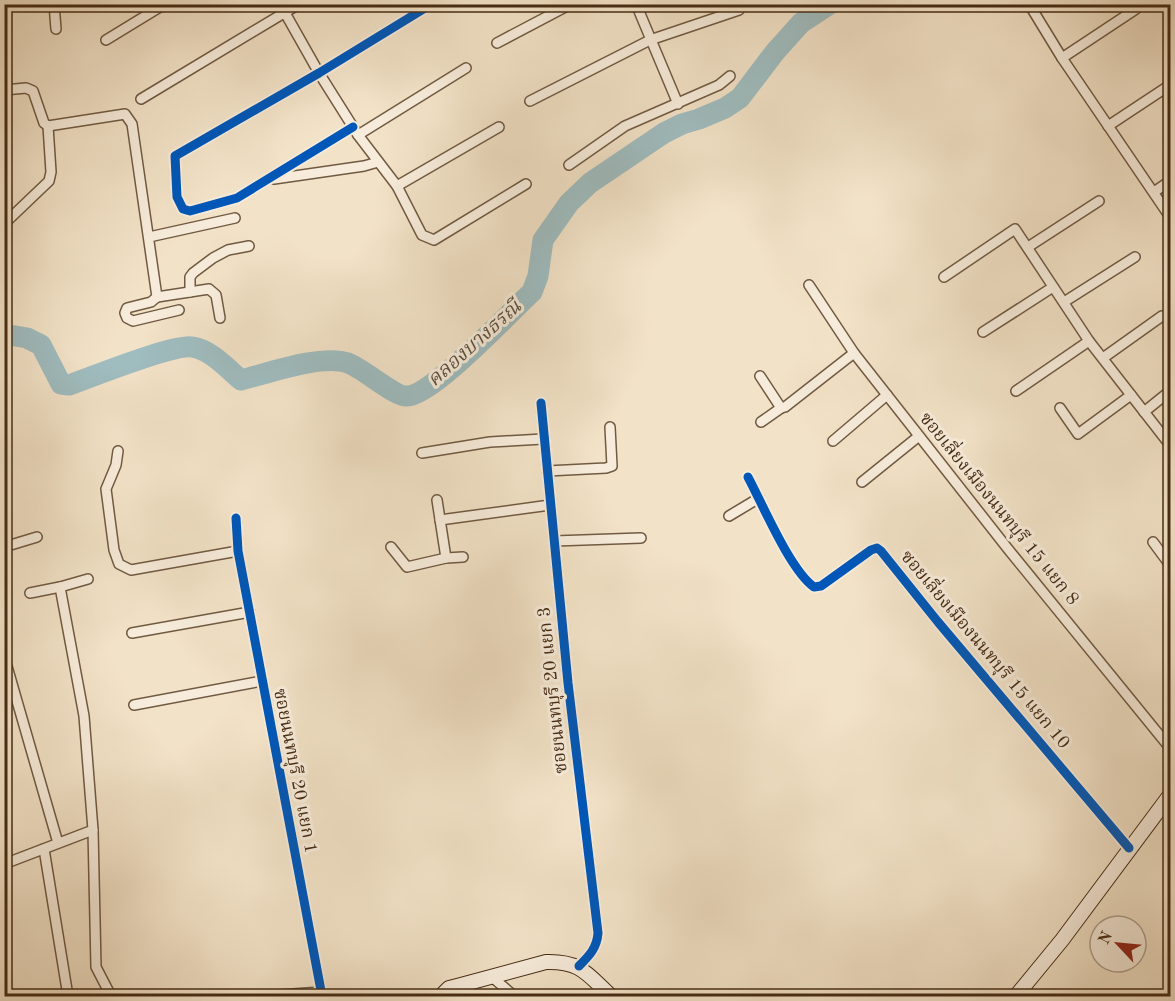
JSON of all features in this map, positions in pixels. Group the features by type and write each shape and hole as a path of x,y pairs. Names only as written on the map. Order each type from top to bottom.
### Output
{"street":[{"path":"54,4 56,29"},
{"path":"106,40 165,4"},
{"path":"141,99 283,8 298,4"},
{"path":"497,43 572,4"},
{"path":"636,4 678,104"},
{"path":"1029,4 1062,58 1170,217"},
{"path":"430,5 319,73 175,156 177,196 183,209 190,211 237,198 466,68"},
{"path":"283,8 319,73 356,131 397,186 422,235 434,240 526,184"},
{"path":"1062,58 1136,9"},
{"path":"530,101 650,40 739,10"},
{"path":"569,165 625,126 718,85 730,76"},
{"path":"1108,126 1170,85"},
{"path":"4,90 26,88 33,91 44,123 48,126 51,172 49,181 4,224"},
{"path":"48,126 124,114 132,124 158,297"},
{"path":"397,186 499,127"},
{"path":"268,180 378,162"},
{"path":"1154,192 1170,181"},
{"path":"1028,248 1099,201"},
{"path":"149,237 235,218"},
{"path":"944,278 1015,229 1089,341 1170,445"},
{"path":"190,292 192,273 228,250 249,246"},
{"path":"1064,302 1135,257"},
{"name":"ซอยเลี่ยงเมืองนนทบุรี 15 แยก 8","path":"809,285 855,353 887,395 1008,549 1170,748"},
{"path":"983,332 1053,287"},
{"path":"179,310 133,321 127,318 125,313 127,308 151,302 158,297 209,289 216,295 220,318"},
{"path":"1103,358 1162,316"},
{"path":"1016,391 1089,341"},
{"path":"761,422 785,407 855,353"},
{"path":"760,376 781,408"},
{"path":"1144,412 1170,391"},
{"path":"833,441 887,395"},
{"path":"1060,408 1077,434 1131,395"},
{"name":"ซอยนนทบุรี 20 แยก 3","path":"541,403 568,683 598,933 598,941 591,954 579,966"},
{"path":"547,471 612,466 610,427"},
{"path":"862,482 919,436"},
{"path":"422,453 490,442 543,439"},
{"path":"118,451 116,465 106,489 114,550 119,564 130,570 238,551"},
{"name":"ซอยเลี่ยงเมืองนนทบุรี 15 แยก 10","path":"748,477 786,551 807,583 814,587 821,586 872,550 876,548 881,551 1129,848"},
{"path":"729,516 759,498"},
{"path":"437,500 446,558"},
{"path":"440,520 550,505"},
{"name":"ซอยนนทบุรี 20 แยก 1","path":"236,518 238,551 321,994"},
{"path":"4,547 37,537"},
{"path":"554,541 640,538"},
{"path":"1153,542 1170,565"},
{"path":"391,547 407,567 463,556"},
{"path":"30,593 88,579"},
{"path":"60,587 84,716 93,830 96,967 111,996"},
{"path":"132,633 250,612"},
{"path":"4,656 58,843"},
{"path":"134,705 262,681"},
{"path":"1016,996 1062,939 1170,795"},
{"path":"4,851 7,863 93,830"},
{"path":"44,849 68,996"},
{"path":"441,996 450,988 491,976 546,962 560,962 579,966 611,996"},
{"path":"491,976 514,996"},
{"path":"265,996 321,994"}],"waterway":[{"name":"คลองบางธรณี","path":"4,334 27,338 41,345 61,384 69,385 151,356 182,347 192,347 212,355 241,380 310,363 337,361 355,366 387,388 402,395 407,396 419,392 452,368 532,292 538,276 543,240 569,203 590,183 664,133 725,108 740,98 775,52 801,23 830,4"}],"cycle path":[{"path":"353,127 237,198 190,211 183,209 177,197 175,156 319,73 430,5"},
{"path":"541,403 568,683 598,933 594,947 579,966"},
{"path":"748,477 787,552 805,579 814,587 821,586 871,550 877,548 881,551 1129,848"},
{"path":"236,518 238,551 322,996"}]}
